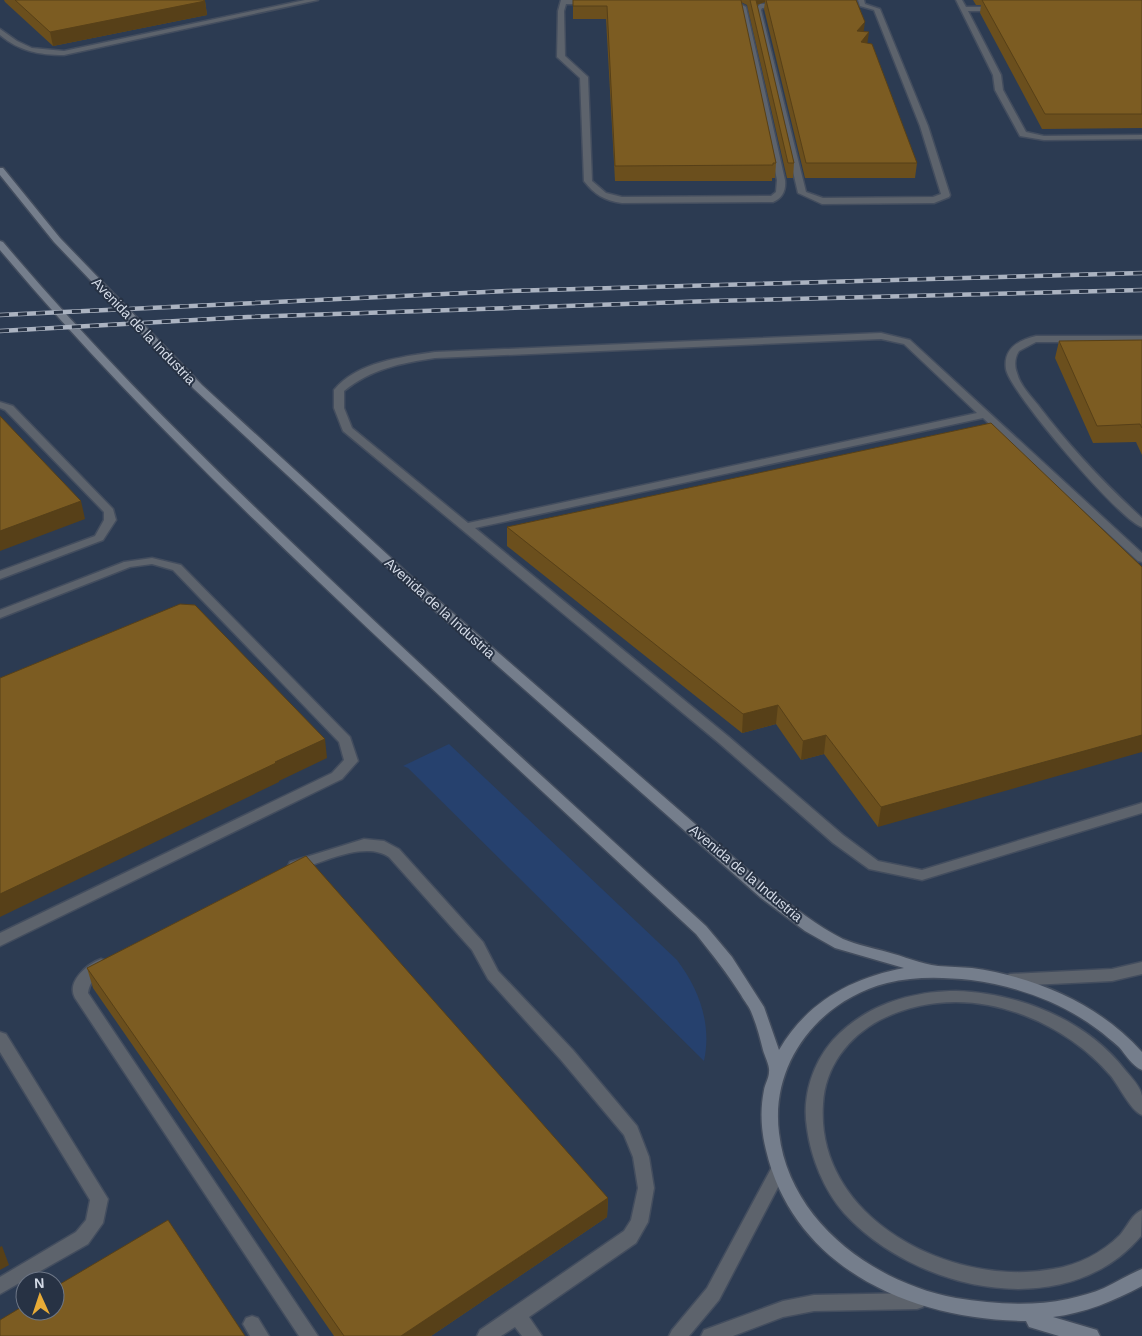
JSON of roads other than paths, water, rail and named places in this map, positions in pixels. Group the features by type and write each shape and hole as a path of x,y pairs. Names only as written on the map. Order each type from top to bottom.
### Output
{"main road":[{"name":"Avenida de la Industria","path":"0,170 57,240 198,387 420,591 766,894 810,927 840,944 934,971"},
{"path":"0,244 47,300 154,415 238,498 403,655 701,930 727,961 759,1011 777,1069"},
{"path":"1142,1063 1112,1033 1080,1010 1046,993 1010,980 972,973 934,971 899,975 866,984 836,998 811,1018 791,1042 777,1069 770,1101 770,1135 779,1170 800,1209 830,1246 870,1277 917,1301 973,1317 1030,1320 1072,1314 1109,1299 1142,1277"},
{"path":"1030,1320 1091,1336"}],"street":[{"path":"0,31 13,43 37,53 64,53 315,0"},
{"path":"959,0 997,75 999,90 1023,134 1044,138 1142,138"},
{"path":"594,2 564,1 561,11 561,57 584,77 588,182 598,194 608,199 622,200 774,199 780,195 782,189 781,180 744,8 734,2 714,2"},
{"path":"786,5 766,3 760,6 758,10 802,193 822,201 934,200 946,195 924,126 877,9 862,3 853,5"},
{"path":"964,9 1002,9"},
{"path":"1142,559 907,342 896,338 881,336 435,355 376,367 352,378 339,390 339,408 347,429 724,740 838,838 874,864 922,875 1142,808"},
{"path":"1142,339 1036,339 1024,342 1016,347 1010,361 1012,373 1046,424 1098,484 1142,524"},
{"path":"0,405 9,408 109,511 110,520 99,538 0,576"},
{"path":"466,527 985,414"},
{"path":"0,614 128,564 152,561 177,567 345,740 351,761 337,776 0,940"},
{"path":"282,872 300,864 364,844 384,846 394,853 478,946 493,975 566,1055 631,1131 641,1158 646,1188 639,1222 630,1237 486,1336"},
{"path":"119,956 93,969 82,982 80,994 309,1336"},
{"path":"1010,980 1112,975 1142,968"},
{"path":"1142,1108 1119,1072 1102,1054 1060,1024 1024,1008 987,999 949,996 914,1001 881,1012 853,1029 832,1052 818,1080 813,1112 817,1145 830,1179 853,1211 884,1238 922,1261 964,1276 1008,1282 1036,1281 1063,1276 1087,1267 1108,1255 1127,1240 1142,1218"},
{"path":"0,1038 100,1199 94,1223 82,1238 0,1286"},
{"path":"678,1336 713,1294 779,1170"},
{"path":"710,1336 783,1309 814,1303 917,1301"},
{"path":"517,1315 532,1336"}],"railway":[{"path":"0,315 507,291 1142,273"},
{"path":"0,331 248,317 711,301 1142,290"}]}
